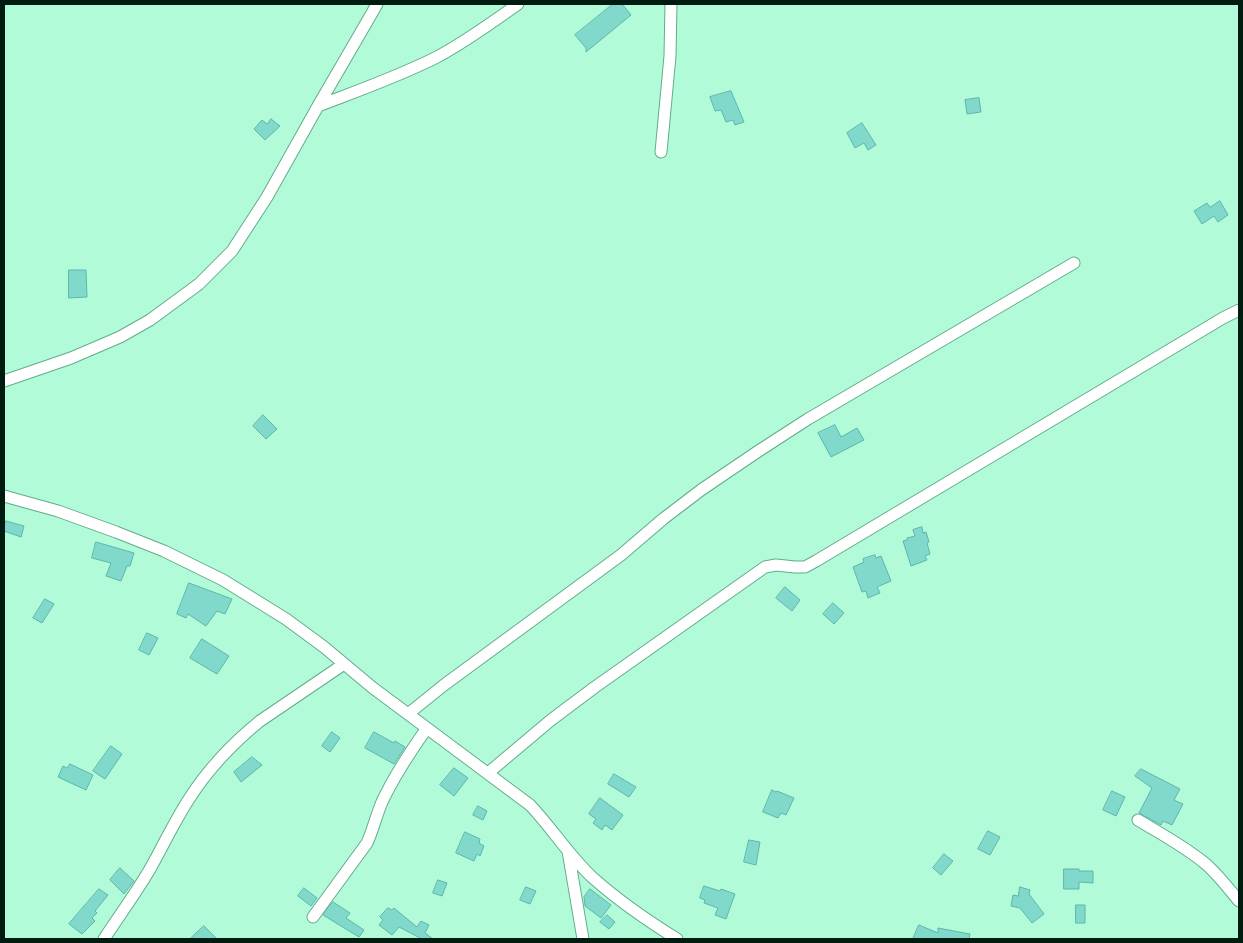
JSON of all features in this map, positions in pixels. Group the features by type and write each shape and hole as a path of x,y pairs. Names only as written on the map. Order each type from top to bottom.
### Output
{"street":[{"path":"4,381 71,358 120,337 150,320 199,284 232,251 267,197 377,4"},
{"path":"318,106 381,82 435,57 478,32 518,4"},
{"path":"661,152 670,56 672,4"},
{"path":"408,714 444,685 621,555 701,490 757,452 808,419 1074,263"},
{"path":"488,773 551,720 595,687 765,567 776,564 805,567 1214,323 1239,310"},
{"path":"4,496 58,511 164,551 223,580 256,599 324,647 408,714 530,806 593,878 628,906 677,939"},
{"path":"104,939 150,869 189,798 218,760 260,721 344,664"},
{"path":"313,917 367,843 389,787 427,728"},
{"path":"1138,820 1188,850 1208,866 1239,901"},
{"path":"568,851 583,939"}],"building":[{"path":"613,4 622,4 631,15 586,52 586,48 575,35"},
{"path":"731,91 744,122 735,125 733,120 726,122 721,110 715,111 710,97"},
{"path":"979,98 981,112 967,114 965,100"},
{"path":"271,119 280,126 265,140 254,129 262,120 267,124"},
{"path":"862,123 876,145 868,150 864,143 855,148 847,133"},
{"path":"1220,201 1228,215 1218,222 1214,216 1202,224 1194,211 1207,203 1210,207"},
{"path":"69,270 86,270 87,297 69,298"},
{"path":"263,415 277,429 266,439 253,426"},
{"path":"835,425 841,437 857,428 864,440 831,457 818,433"},
{"path":"6,521 24,526 21,537 4,531"},
{"path":"922,527 923,533 926,532 929,542 927,543 930,554 925,556 927,560 911,566 903,541 915,536 913,530"},
{"path":"96,542 134,553 130,566 127,566 121,581 106,576 111,563 92,558"},
{"path":"875,555 876,558 881,556 891,581 877,587 880,593 868,598 866,591 862,592 853,567 864,562 863,559"},
{"path":"189,583 232,599 225,614 217,611 206,626 188,614 186,618 177,614"},
{"path":"785,587 800,600 792,611 776,598"},
{"path":"45,599 54,604 42,623 33,618"},
{"path":"833,603 844,613 834,624 823,614"},
{"path":"147,633 158,638 149,655 139,650"},
{"path":"202,639 229,656 217,674 190,658"},
{"path":"332,732 340,738 330,752 322,746"},
{"path":"374,732 405,747 394,764 365,748"},
{"path":"111,746 122,754 105,779 93,771"},
{"path":"252,757 262,765 241,782 234,772"},
{"path":"70,764 93,775 86,790 58,777 63,766 67,768"},
{"path":"454,768 468,778 454,796 440,785"},
{"path":"1141,769 1180,789 1174,800 1183,804 1172,825 1163,821 1161,825 1139,813 1152,788 1135,776"},
{"path":"614,774 636,787 629,797 608,784"},
{"path":"772,790 794,798 786,815 781,813 778,818 763,812"},
{"path":"1112,791 1125,797 1116,816 1103,810"},
{"path":"600,798 623,815 612,830 605,825 602,830 593,823 596,819 589,814"},
{"path":"478,806 487,811 483,820 473,815"},
{"path":"988,831 1000,837 990,855 978,849"},
{"path":"465,832 480,839 479,843 484,846 480,856 477,854 474,861 456,853"},
{"path":"749,840 760,842 756,865 744,862"},
{"path":"944,854 953,861 941,875 933,868"},
{"path":"120,868 134,881 124,894 110,880"},
{"path":"1064,869 1093,871 1093,883 1079,882 1079,889 1064,889"},
{"path":"438,880 447,883 442,896 433,893"},
{"path":"704,886 735,894 726,919 715,915 718,908 704,903 705,900 700,898"},
{"path":"526,887 536,891 530,904 520,900"},
{"path":"1020,887 1030,890 1029,894 1044,914 1032,923 1020,908 1011,906 1013,895 1018,896"},
{"path":"304,888 317,898 311,906 298,896"},
{"path":"99,889 108,895 95,911 97,913 92,918 95,921 82,934 69,924"},
{"path":"590,889 611,905 601,918 585,906 584,897"},
{"path":"333,902 350,913 346,918 364,930 359,937 323,915"},
{"path":"1076,905 1085,905 1085,923 1076,923"},
{"path":"388,908 392,910 394,908 417,927 421,921 429,925 425,933 433,939 422,939 399,927 392,935 379,925 383,920 380,917"},
{"path":"607,915 615,922 609,929 600,922"},
{"path":"919,925 938,933 938,928 970,934 969,939 913,939"},
{"path":"204,926 217,939 190,939"}]}
